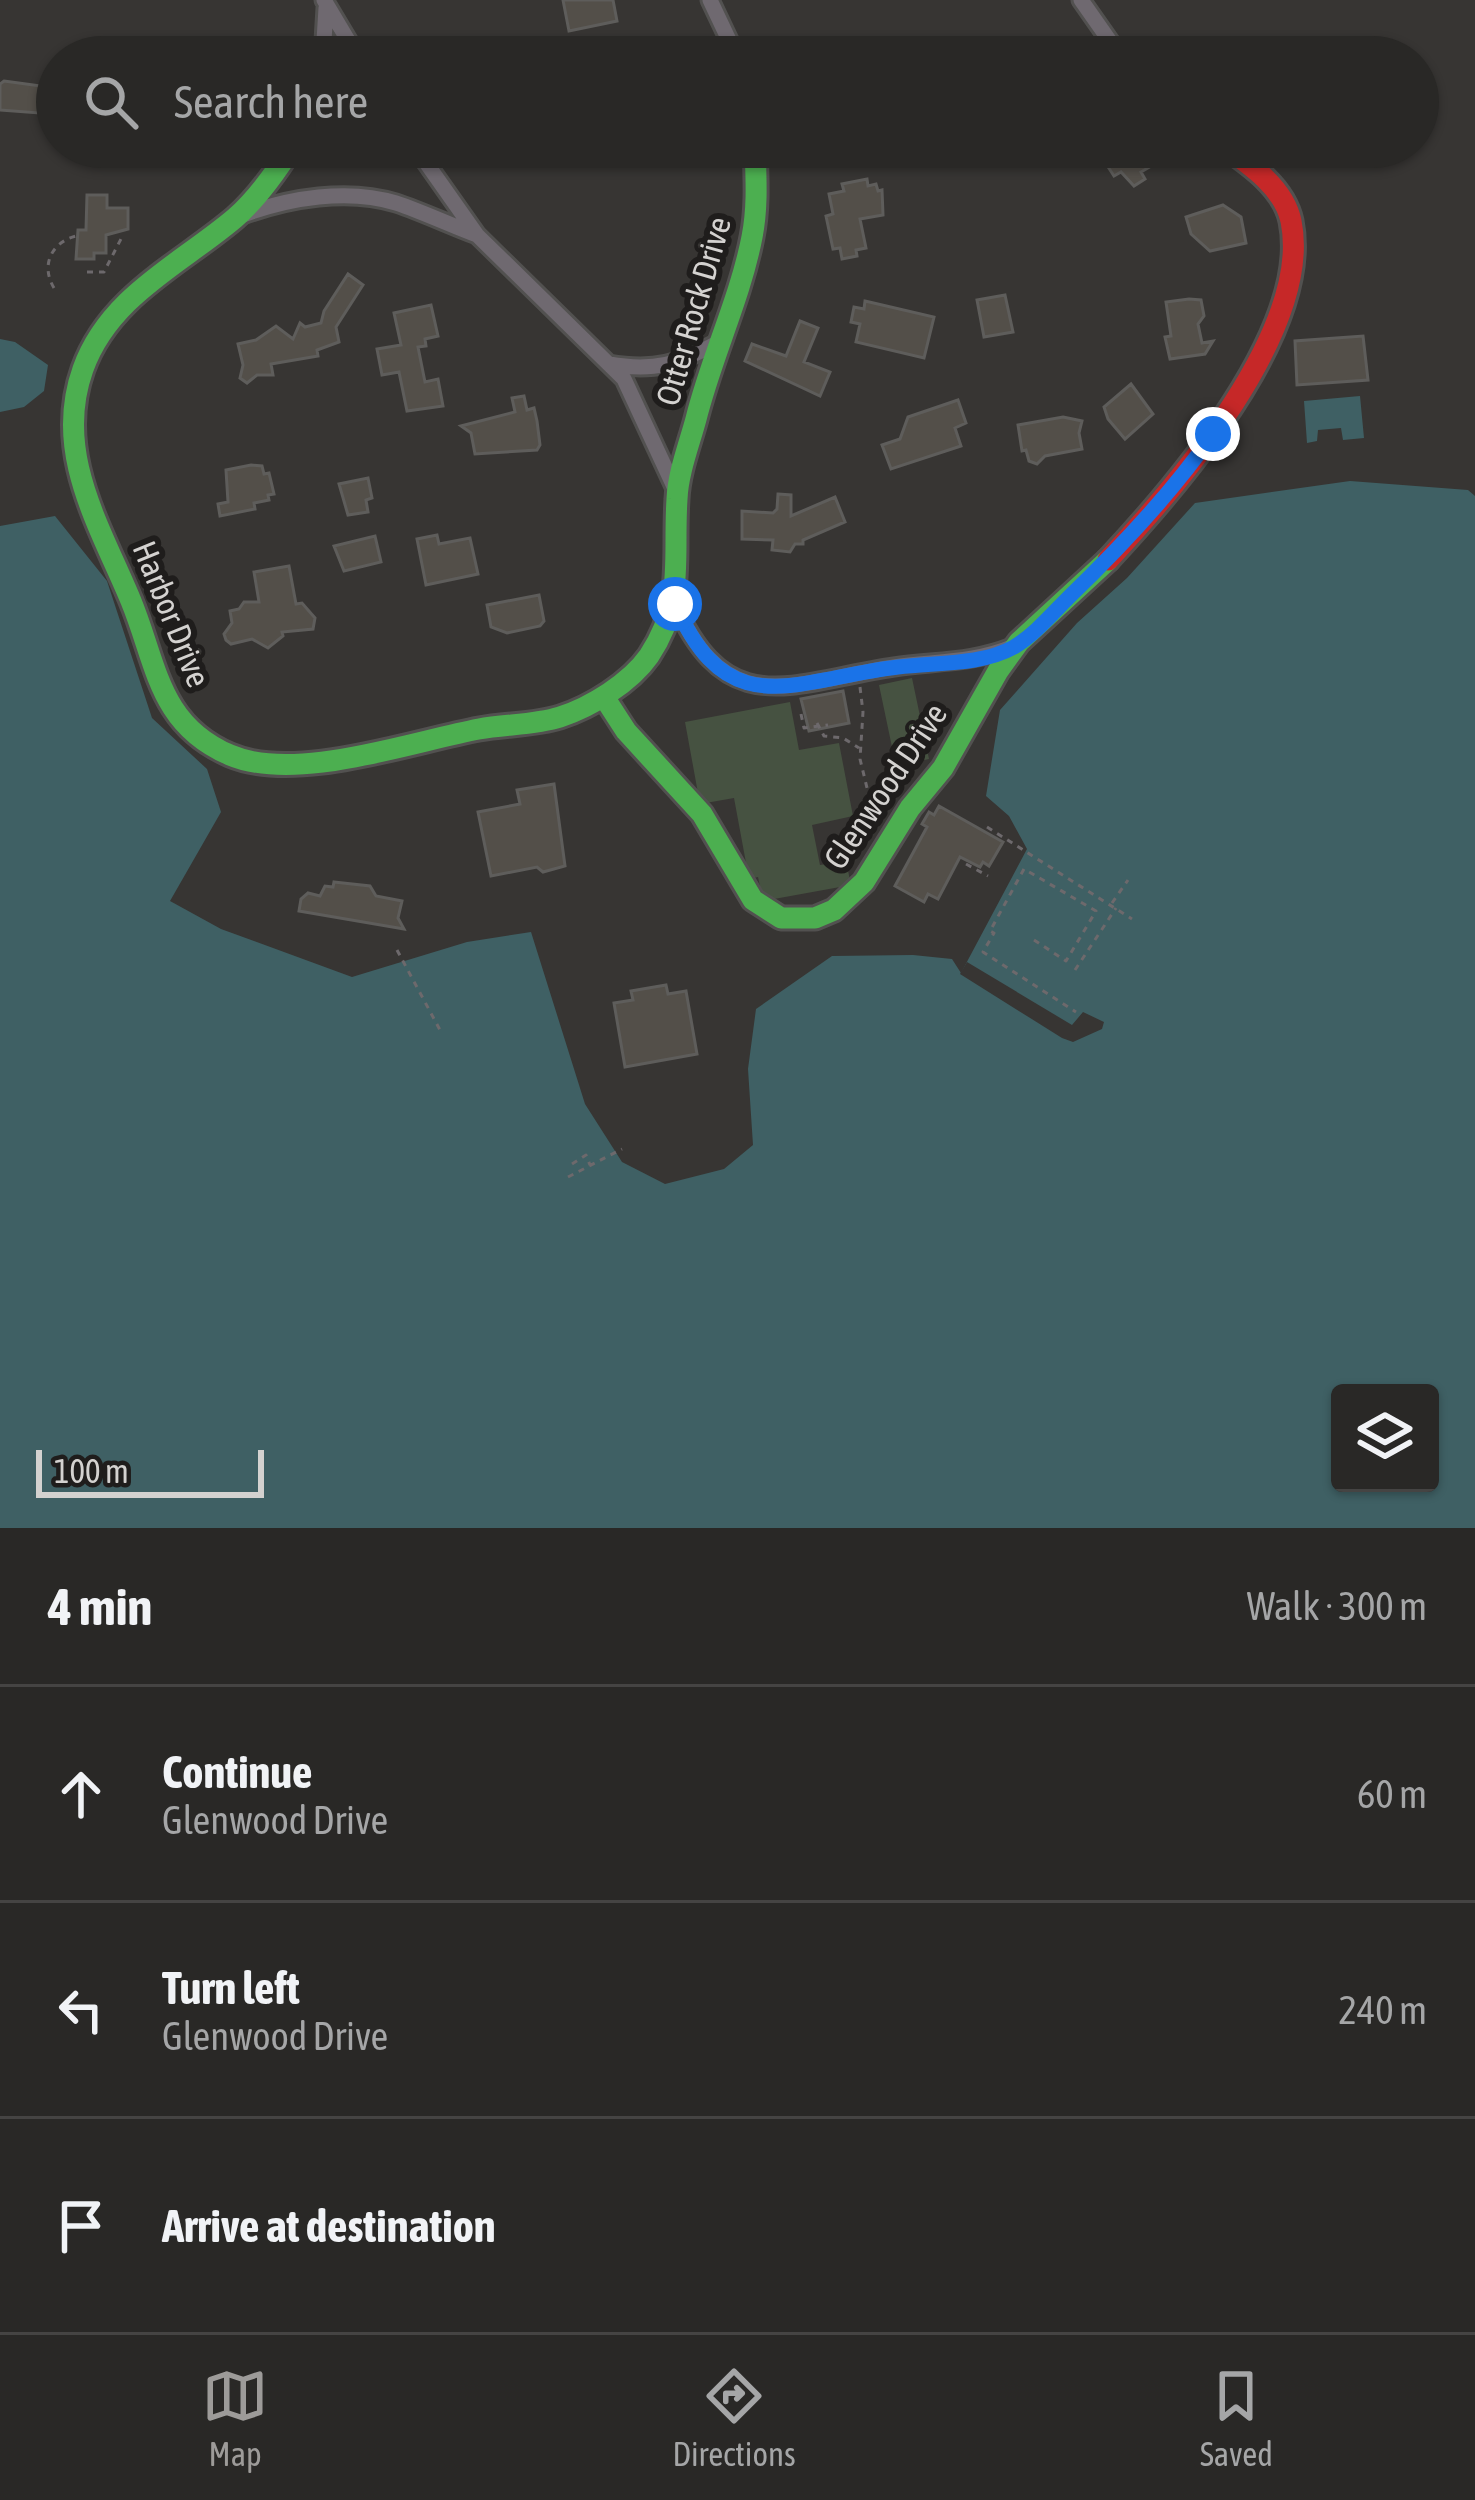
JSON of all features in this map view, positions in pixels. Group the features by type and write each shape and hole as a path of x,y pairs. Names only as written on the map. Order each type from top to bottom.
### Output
{"street":[{"path":"710,0 726,36"},
{"path":"1081,0 1106,36"},
{"path":"324,36 325,2"},
{"path":"325,2 345,36"},
{"name":"Harbor Drive","path":"276,168 237,217 140,289 116,315 89,354 75,402 72,431 84,487 139,620 159,686 170,706 209,745 251,764 300,766 484,728 560,718 604,697 647,659 675,604 677,493"},
{"path":"430,168 477,235 624,380 677,493"},
{"name":"Otter Rock Drive","path":"677,493 718,342 752,240 756,168"},
{"name":"Glenwood Drive","path":"604,697 619,727 706,820 738,881 766,912 796,920 824,914 863,885 913,803 933,784 1015,646 1164,499 1238,395 1281,306 1294,261 1291,220 1269,181 1252,168"},
{"name":"Harbor Drive","path":"237,217 271,205 365,197 394,203 477,235"},
{"path":"609,364 652,369 718,342"},
{"name":"Glenwood Drive","path":"675,604 691,640 710,662 734,678 768,687 794,688 856,674 966,661 1015,646"}],"path":[{"path":"54,288 47,270 53,250 67,237 81,235"},
{"path":"88,272 104,272 123,235"},
{"path":"856,674 863,705 860,749 877,831 890,842"},
{"path":"801,714 804,728 828,724"},
{"path":"818,725 824,736 843,738 860,749"},
{"path":"987,827 1132,919"},
{"path":"966,864 988,876"},
{"path":"1042,879 1050,867"},
{"path":"1034,940 1066,961 1096,911 1024,869 983,952 1076,1012"},
{"path":"1075,970 1128,880"},
{"path":"398,950 440,1030"},
{"path":"568,1177 622,1149"},
{"path":"572,1164 586,1155 590,1165"}],"green space":[{"path":"912,678 929,759 896,766 879,685"},
{"path":"790,702 799,750 839,743 853,816 812,825 820,865 846,861 851,885 763,901 758,877 749,879 734,798 700,804 685,722"}],"water":[{"path":"0,339 15,342 48,365 44,391 24,407 0,412"},
{"path":"1360,396 1364,438 1343,440 1341,428 1318,430 1317,441 1307,443 1304,401"},
{"path":"1350,481 1468,490 1475,496 1475,1528 0,1528 0,526 55,516 107,581 152,718 207,769 221,812 170,901 221,929 352,977 467,942 531,932 585,1104 622,1162 665,1184 724,1169 753,1145 748,1069 756,1009 832,956 952,959 961,973 1027,849 1009,816 986,796 1000,710 1077,623 1127,578 1195,503"}],"pier":[{"path":"967,962 1072,1025 1083,1012 1104,1022 1102,1029 1073,1042 1062,1038 960,974"}],"building":[{"path":"563,0 613,0 617,21 569,31"},
{"path":"0,84 36,85 36,113 0,110"},
{"path":"1109,168 1148,168 1141,172 1145,179 1134,186 1121,172 1114,176"},
{"path":"867,179 868,186 876,184 882,190 883,215 860,219 866,248 842,259 840,248 833,249 826,216 833,214 829,194 844,191 842,184"},
{"path":"87,195 107,195 107,208 128,208 128,229 106,235 106,253 76,259 78,230 86,230"},
{"path":"1223,205 1241,217 1246,243 1210,251 1191,234 1186,217"},
{"path":"348,274 363,285 336,327 339,342 317,350 318,356 271,364 273,375 257,375 247,383 240,378 243,365 238,344 256,340 276,326 293,339 300,323 305,327 321,323"},
{"path":"1005,295 1013,332 984,337 977,300"},
{"path":"1201,300 1202,343 1213,341 1205,354 1170,359 1166,302"},
{"path":"865,301 934,317 924,358 856,342 860,324 851,322 854,307 864,309"},
{"path":"431,305 438,336 425,339 426,346 418,347 425,382 438,379 443,406 407,411 399,372 382,375 377,349 401,345 394,313"},
{"path":"800,321 818,328 804,362 830,372 820,396 745,361 752,344 786,356"},
{"path":"1363,336 1368,380 1297,385 1295,341"},
{"path":"1131,384 1153,414 1125,439 1104,407"},
{"path":"524,396 527,410 534,408 537,450 475,454 471,433 461,426 515,412 512,398"},
{"path":"958,400 966,423 955,428 961,446 891,469 882,445 900,439 908,417"},
{"path":"1063,417 1082,421 1082,449 1045,456 1037,464 1029,461 1026,450 1022,451 1018,425"},
{"path":"251,465 269,473 274,494 254,503 255,509 220,516 218,504 228,502 226,470"},
{"path":"368,478 372,498 366,500 368,512 348,515 339,484"},
{"path":"778,494 791,495 791,516 835,497 845,522 795,544 790,552 772,550 773,540 742,539 742,511 773,513"},
{"path":"437,535 439,544 470,538 478,574 426,585 417,539"},
{"path":"375,536 381,562 344,571 334,546"},
{"path":"289,566 296,604 302,603 315,618 313,629 282,632 268,648 252,639 231,644 224,634 232,623 230,611 244,602 259,602 254,572"},
{"path":"539,595 544,621 540,626 507,633 491,627 487,605"},
{"path":"843,691 849,723 809,731 801,699"},
{"path":"554,784 565,866 491,876 478,812 520,804 517,790"},
{"path":"939,806 1003,842 989,866 983,862 980,867 960,857 938,899 928,894 924,902 895,886 927,827 922,824"},
{"path":"334,882 370,886 376,896 402,901 398,918 404,929 299,911 308,893 320,896"},
{"path":"666,985 668,994 686,991 697,1054 625,1067 614,1003 633,1000 631,991"}],"traffic: fast":[{"path":"277,168 243,210 148,283 110,321 83,369 73,430 94,517 174,709 206,742 230,755 287,765 560,717 609,693 649,656 673,599 682,469 752,237 755,168"},
{"path":"604,697 626,731 702,814 753,900 781,918 815,918 834,910 864,882 910,808 943,768 1019,642 1108,560"}],"traffic: jam":[{"path":"1108,560 1169,491 1234,403 1281,309 1292,264 1291,221 1281,198 1252,168"}],"route":[{"path":"675,604 691,640 710,662 734,678 768,687 794,688 896,667 994,655 1015,646 1098,569 1164,499 1213,434"}]}
